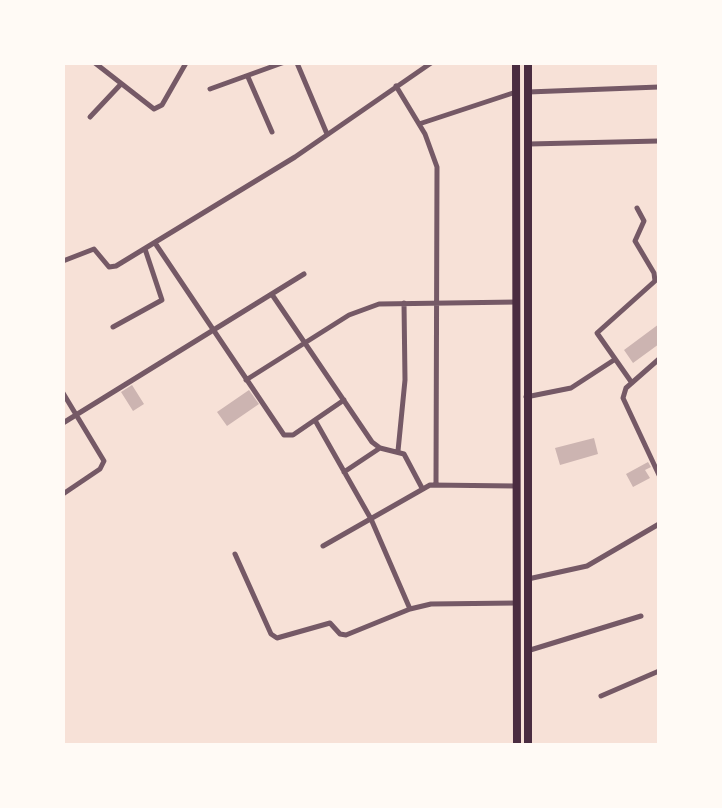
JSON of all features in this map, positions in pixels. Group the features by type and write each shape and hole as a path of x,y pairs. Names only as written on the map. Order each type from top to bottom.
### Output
{"highway":[{"path":"516,63 516,745"},
{"path":"528,63 528,745"}],"street":[{"path":"95,63 146,104 157,108 186,63"},
{"path":"209,89 282,63"},
{"path":"297,63 327,134"},
{"path":"63,261 94,249 106,265 113,268 327,134 431,63"},
{"path":"248,77 271,131"},
{"path":"90,117 121,84"},
{"path":"396,86 419,124 437,167 436,483"},
{"path":"528,92 659,87"},
{"path":"419,124 516,92"},
{"path":"528,144 659,141"},
{"path":"632,383 599,340 598,331 652,286 655,279 635,241 644,221 637,208"},
{"path":"155,243 284,435 290,436 316,422 344,400"},
{"path":"113,327 162,300 145,248"},
{"path":"63,423 304,274"},
{"path":"272,296 380,448 397,451 406,457 422,488"},
{"path":"246,380 304,341 363,309 379,304 517,302"},
{"path":"397,451 405,380 404,303"},
{"path":"659,359 623,393 624,404 659,475"},
{"path":"526,397 571,388 614,360"},
{"path":"63,393 103,458 103,464 63,494"},
{"path":"316,422 371,519 410,609"},
{"path":"344,472 380,448"},
{"path":"323,546 422,488 436,483 515,486"},
{"path":"527,579 587,566 659,524"},
{"path":"234,554 271,634 277,638 330,623 340,635 346,635 410,609 441,603 516,603"},
{"path":"526,652 641,616"},
{"path":"601,696 659,671"}],"building":[{"path":"659,324 659,344 633,363 624,350"},
{"path":"132,385 144,404 133,411 121,392"},
{"path":"249,390 259,404 227,426 217,412"},
{"path":"594,438 598,454 560,465 555,448"},
{"path":"648,462 651,467 645,470 650,478 633,487 626,474"}]}
